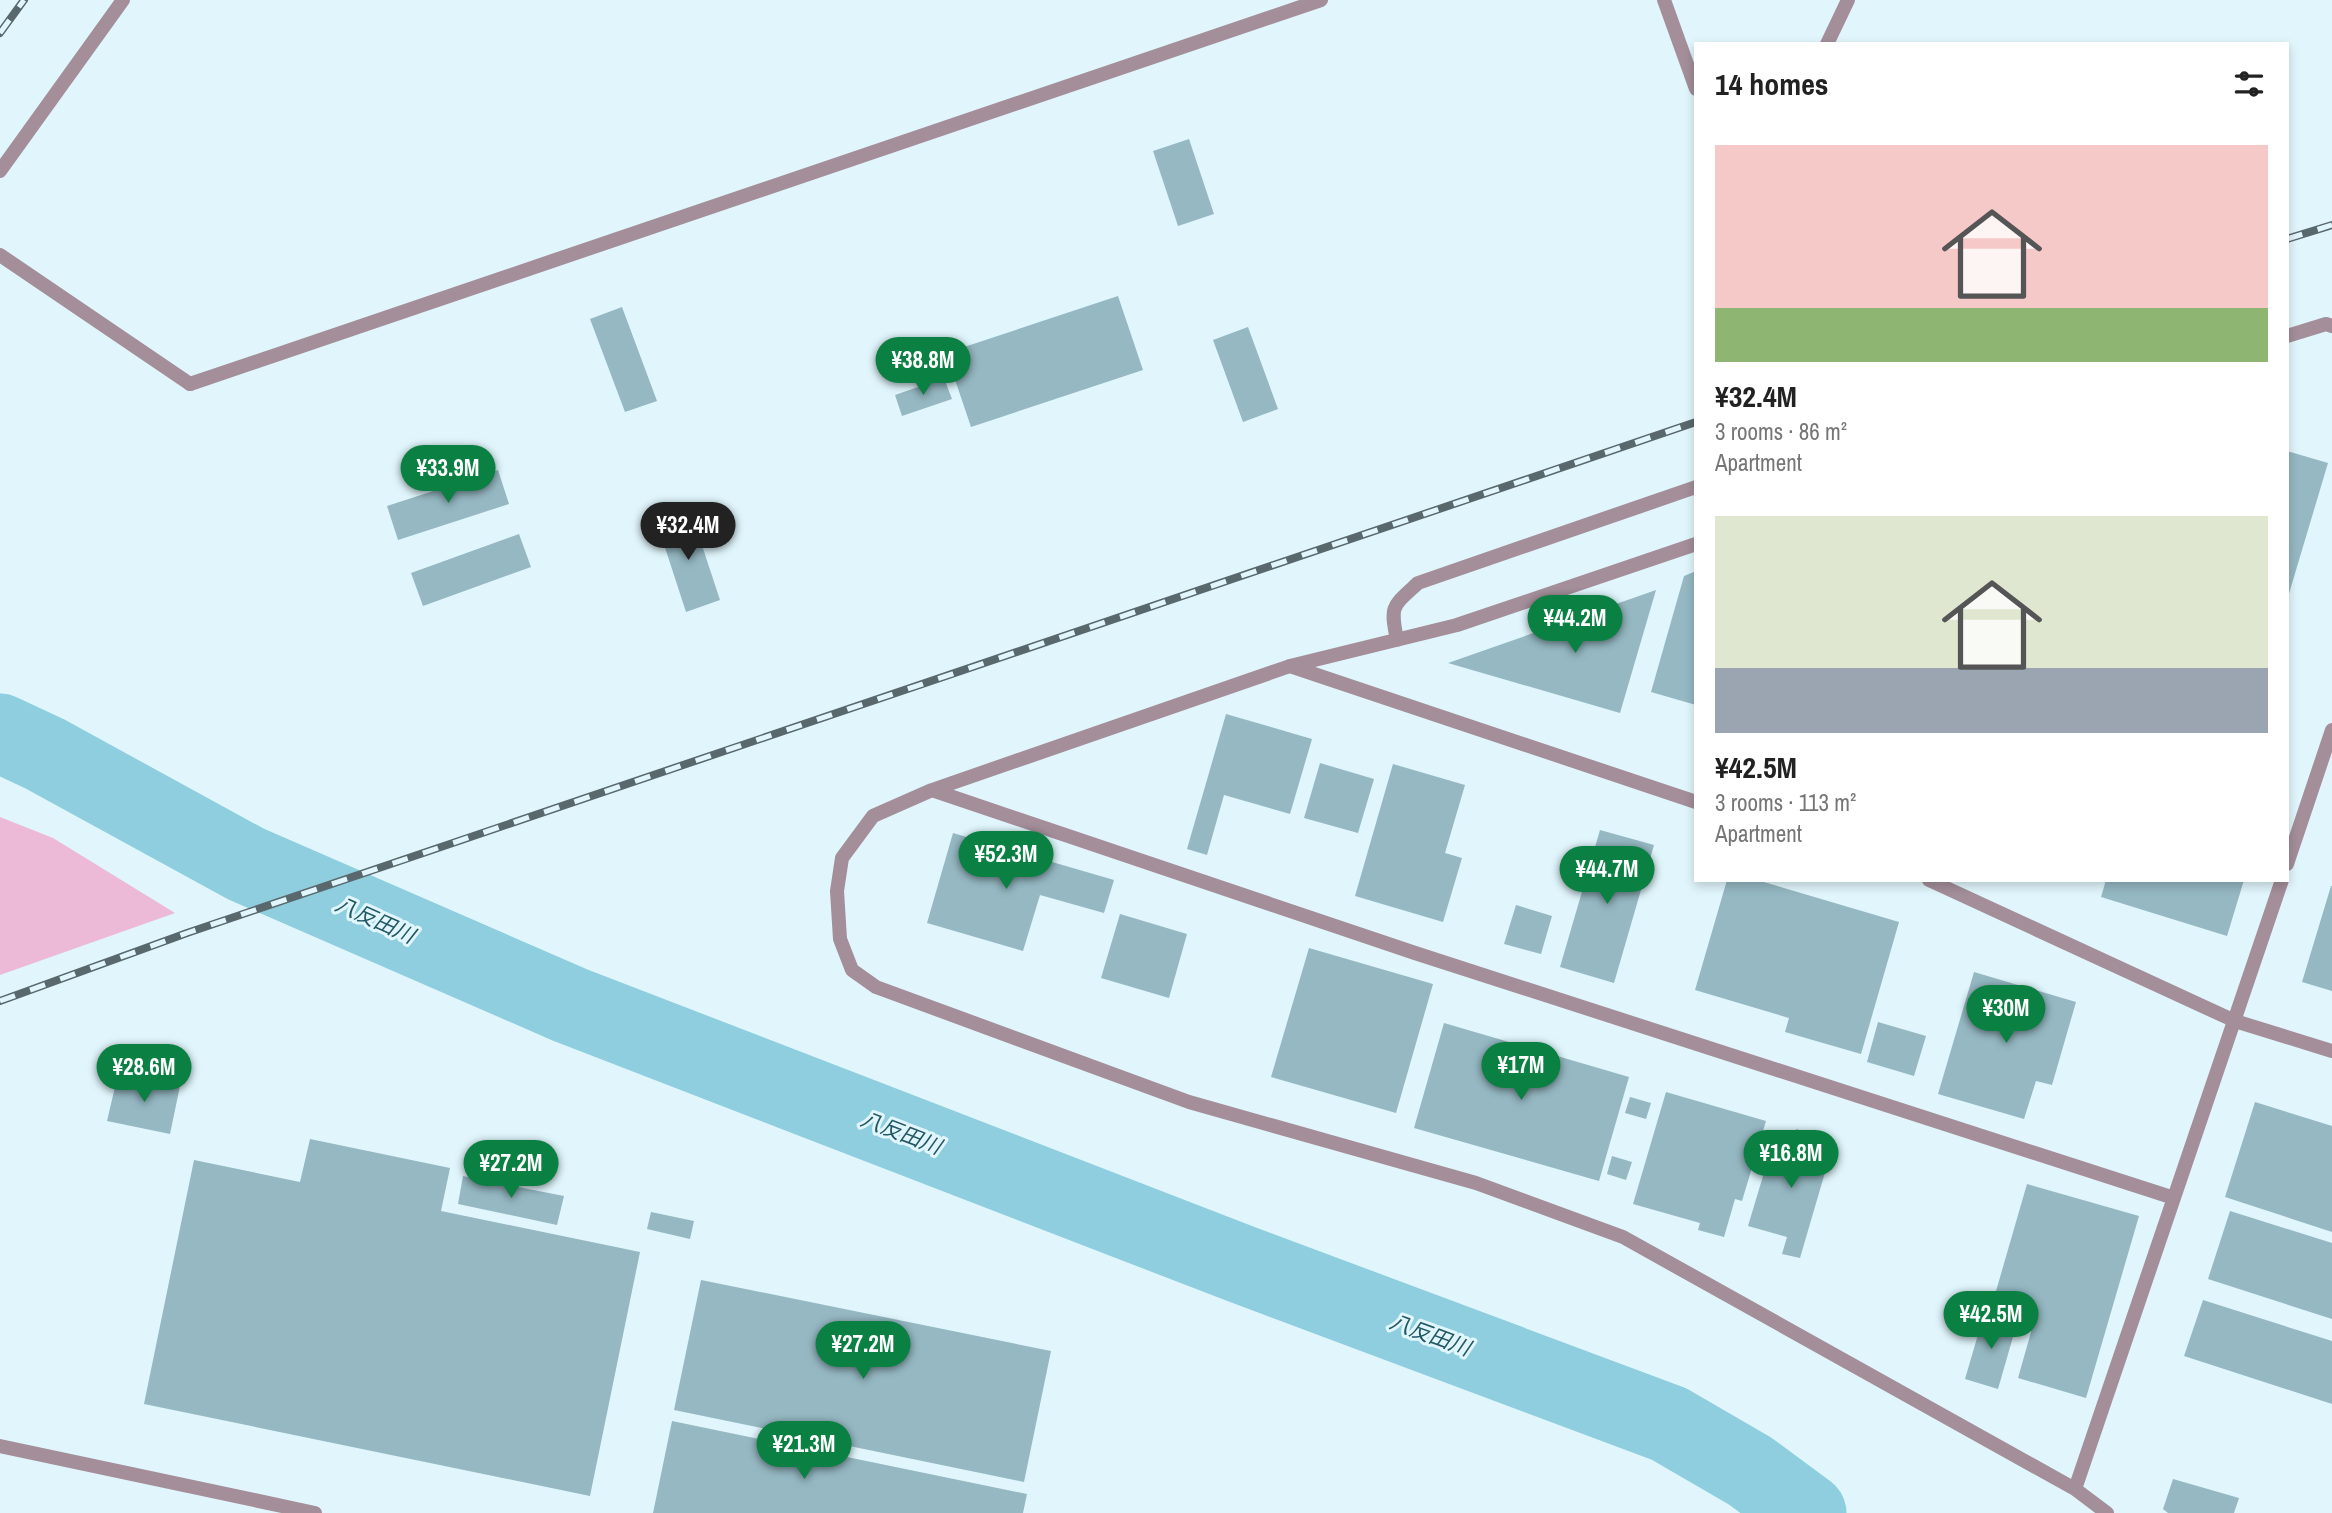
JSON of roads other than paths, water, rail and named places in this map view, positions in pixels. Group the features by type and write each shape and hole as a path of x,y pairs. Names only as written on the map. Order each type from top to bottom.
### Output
{"street":[{"path":"0,171 123,0"},
{"path":"0,255 190,384 1321,0"},
{"path":"1664,0 1694,83"},
{"path":"1829,42 1848,0"},
{"path":"2289,335 2326,324 2332,326"},
{"path":"1397,640 1392,615 1398,602 1418,583 1694,488"},
{"path":"1694,545 1457,625 1290,666 932,790 873,816 842,858 837,891 840,939 852,970 876,987 1189,1102 1476,1183 1623,1237 2075,1489 2107,1513"},
{"path":"1290,666 1694,801"},
{"path":"2289,858 2332,730"},
{"path":"932,790 1415,953 2174,1198"},
{"path":"1933,882 2235,1021 2332,1051"},
{"path":"2075,1489 2281,882"},
{"path":"0,1446 315,1513"}],"waterway":[{"name":"八反田川","path":"0,733 45,754 246,864 570,1005 1241,1264 1669,1424 1750,1471 1807,1513"}],"railway":[{"path":"0,33 24,0"},
{"path":"2289,238 2332,225"},
{"path":"0,1001 187,933 1694,423"}]}
